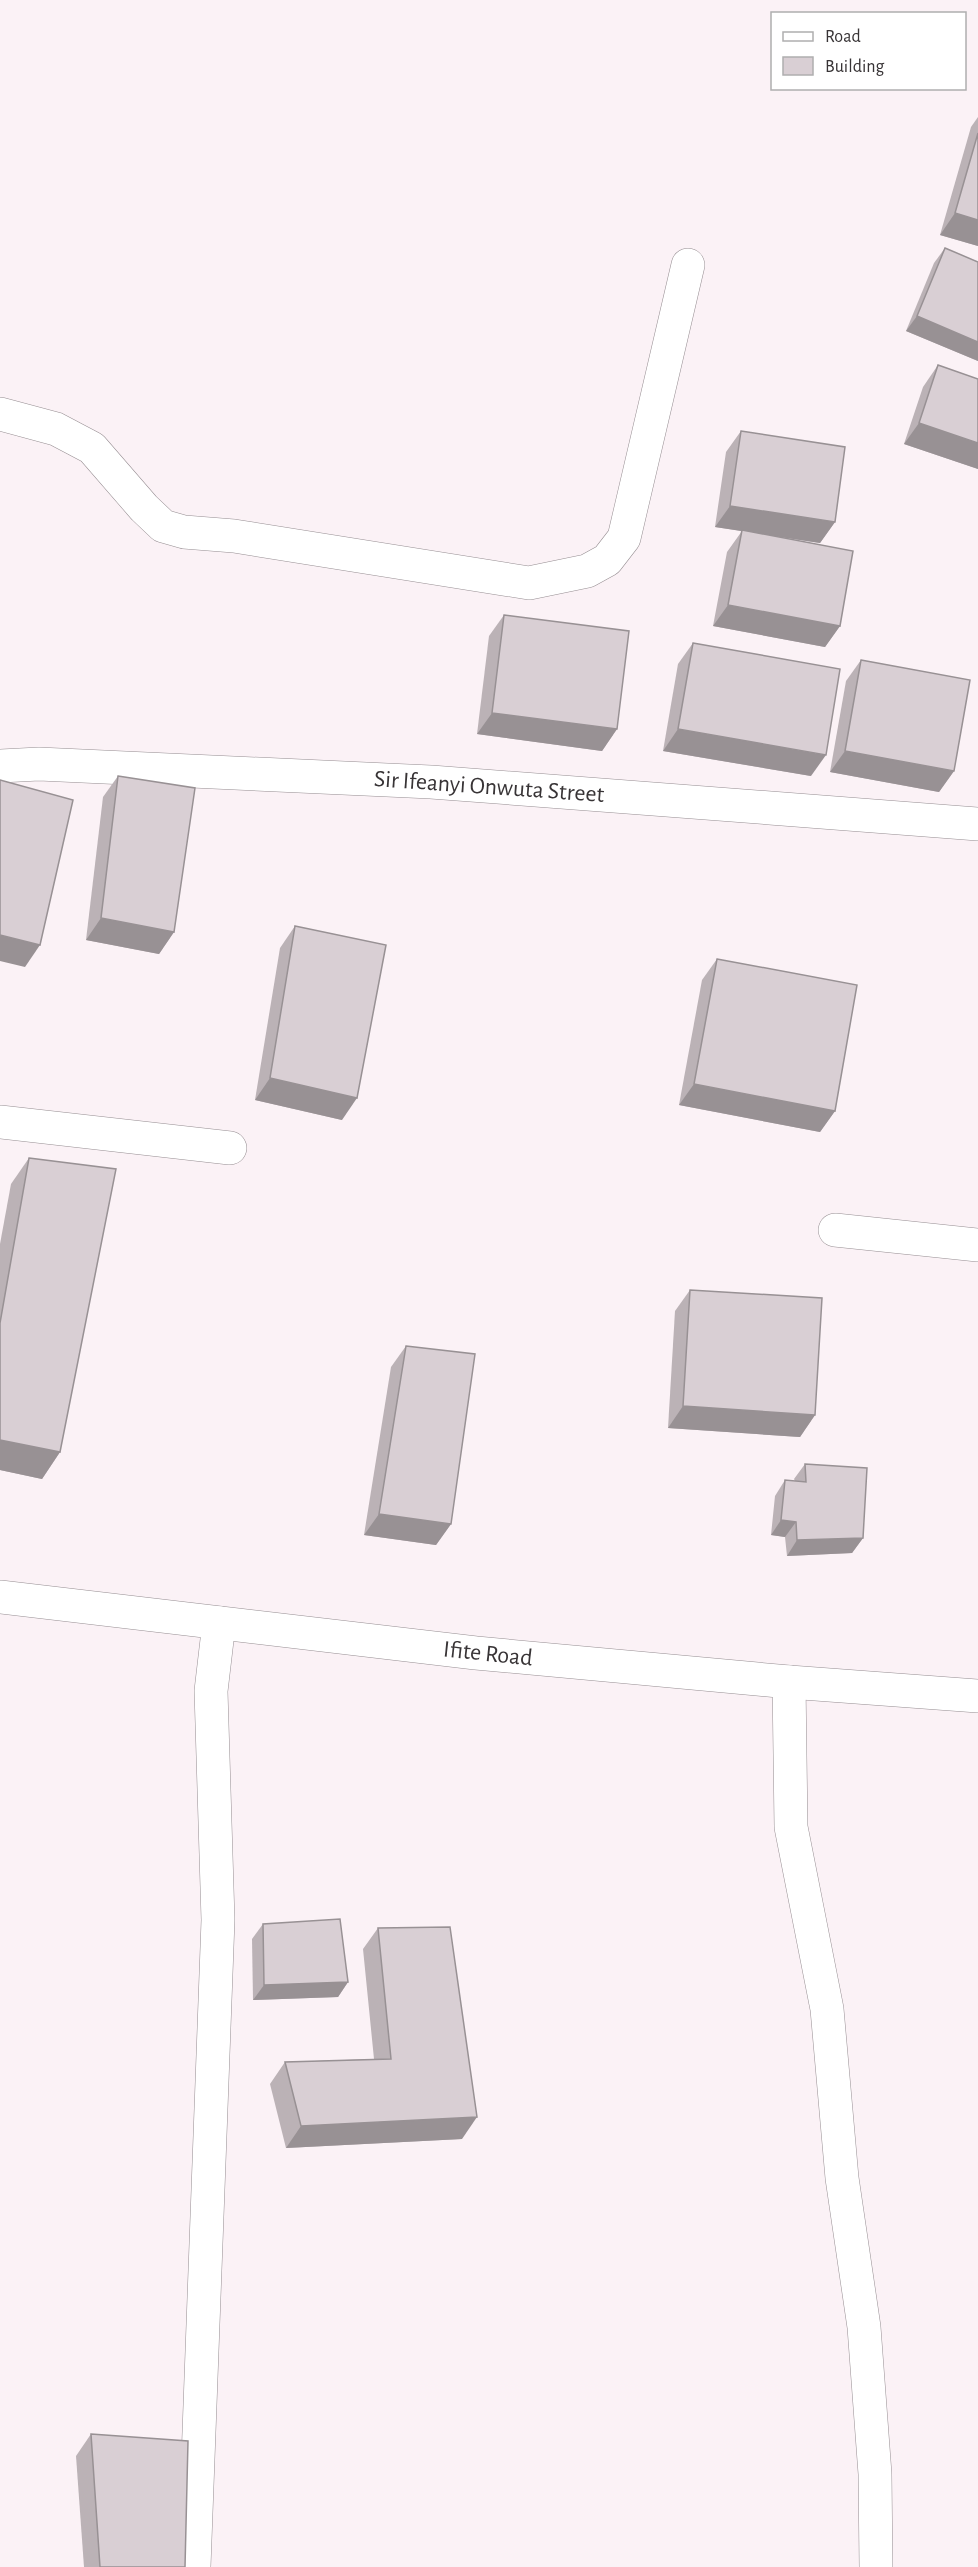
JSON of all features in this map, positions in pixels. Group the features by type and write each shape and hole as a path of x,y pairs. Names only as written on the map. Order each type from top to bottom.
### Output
{"street":[{"path":"0,414 56,429 92,448 144,508 163,526 183,532 234,536 530,583 588,572 607,560 624,538 688,265"},
{"name":"Sir Ifeanyi Onwuta Street","path":"0,766 39,764 431,782 978,824"},
{"path":"0,1122 230,1148"},
{"path":"835,1230 978,1245"},
{"name":"Ifite Road","path":"0,1598 476,1653 789,1682 978,1696"},
{"path":"194,2567 218,1920 211,1691 219,1623"},
{"path":"789,1682 791,1827 827,2009 842,2178 864,2327 875,2474 876,2567"}],"building":[{"path":"978,133 978,220 955,213"},
{"path":"945,248 978,262 978,342 917,316"},
{"path":"938,365 978,379 978,443 919,423"},
{"path":"741,431 845,447 835,522 730,506"},
{"path":"742,530 853,551 840,626 728,605"},
{"path":"504,615 629,631 617,729 492,713"},
{"path":"693,643 840,669 826,755 678,729"},
{"path":"861,660 970,680 954,771 845,751"},
{"path":"118,776 195,788 174,932 101,918"},
{"path":"0,780 73,800 40,945 0,935"},
{"path":"295,926 386,945 357,1098 270,1078"},
{"path":"717,959 857,985 835,1111 694,1084"},
{"path":"29,1158 116,1169 60,1452 0,1440 0,1323"},
{"path":"690,1290 822,1298 815,1415 683,1406"},
{"path":"406,1346 475,1354 451,1524 379,1514"},
{"path":"805,1464 867,1468 863,1538 797,1540 796,1522 781,1520 785,1480 806,1482"},
{"path":"340,1919 348,1982 264,1985 263,1924"},
{"path":"450,1927 477,2117 301,2126 285,2062 391,2059 378,1928"},
{"path":"91,2434 188,2441 185,2567 100,2567"}]}
